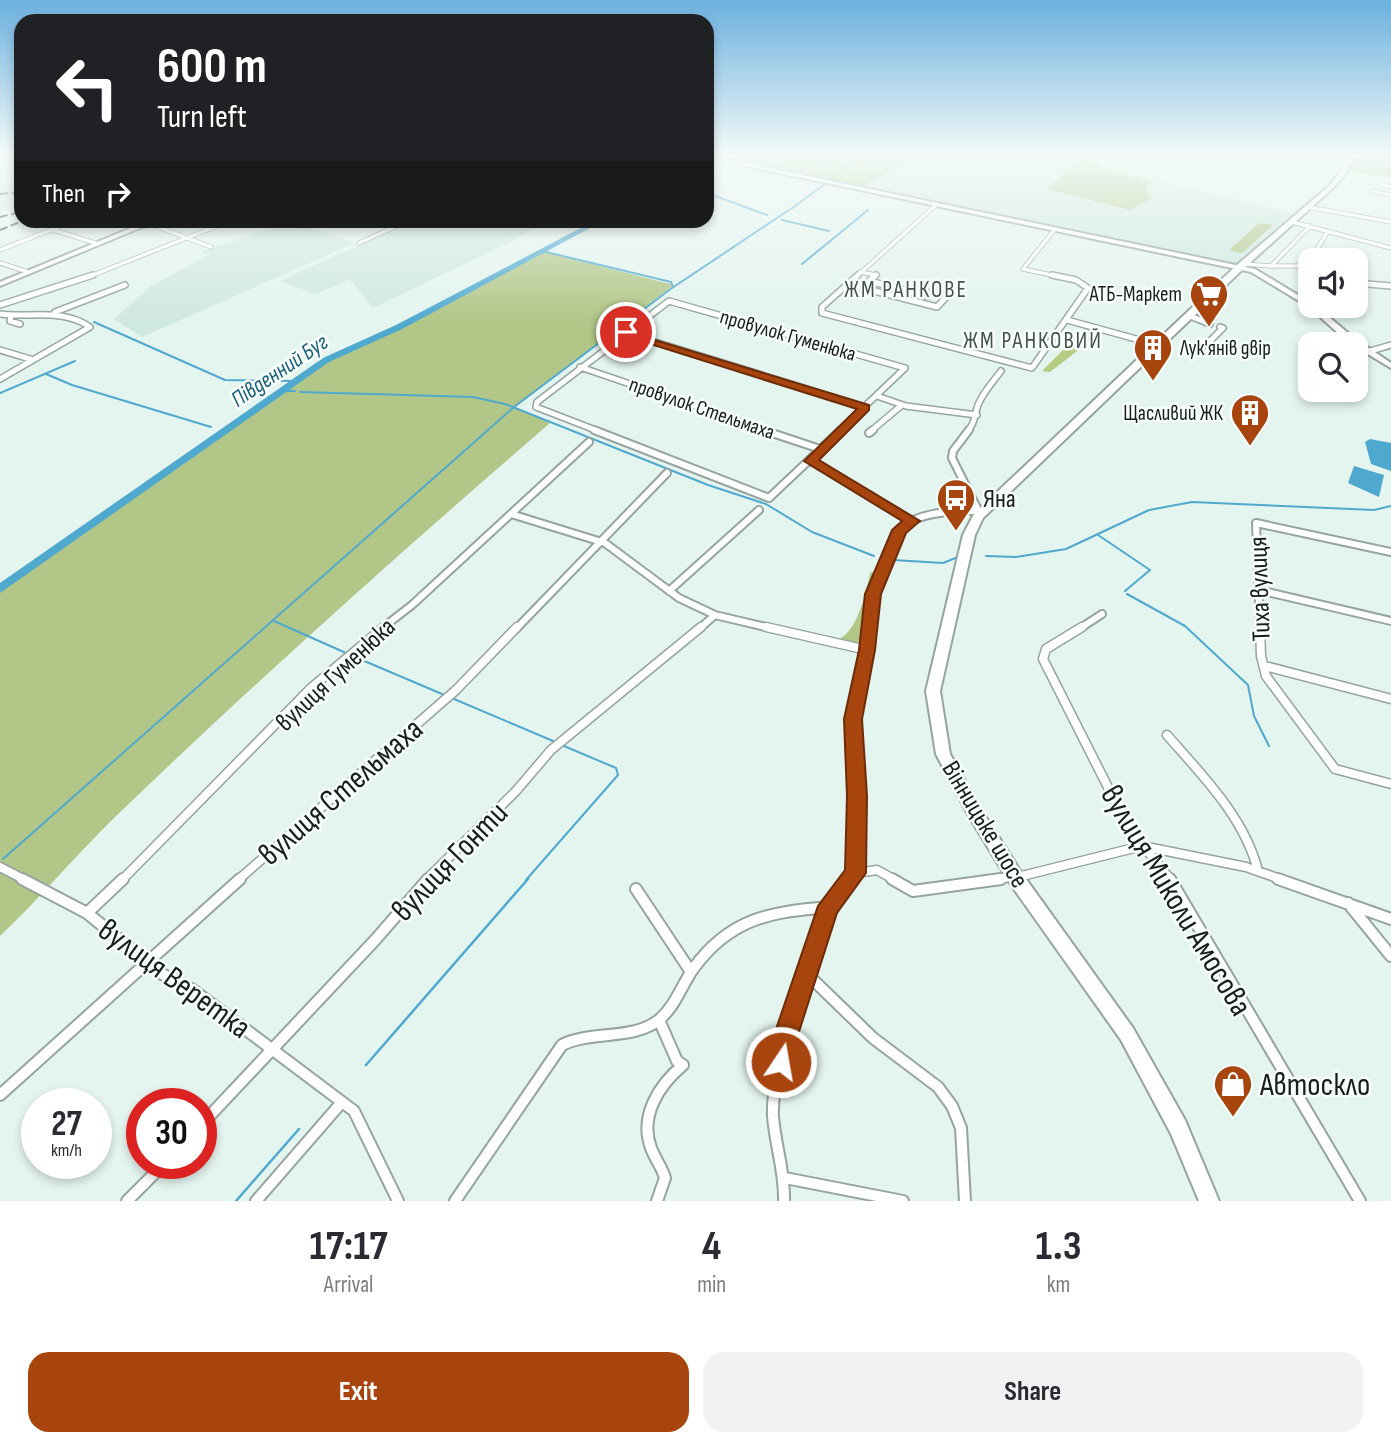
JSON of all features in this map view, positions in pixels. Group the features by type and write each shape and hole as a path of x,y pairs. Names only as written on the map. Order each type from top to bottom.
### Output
{"main road":[{"path":"970,211 1242,266 1298,298"},
{"path":"1242,266 1304,211"},
{"path":"0,284 140,228"},
{"name":"Вінницьке шосе","path":"1209,1201 1178,1127 1127,1034 1015,877 975,813 943,754 933,691 969,535 980,511 1242,266"},
{"path":"1326,318 1343,332"},
{"path":"1368,353 1391,366"}],"street":[{"path":"929,211 822,307 822,313 1027,368 1034,367 1088,289 1085,284 1023,269 1055,229"},
{"path":"1330,211 1391,222"},
{"path":"1292,222 1391,248"},
{"path":"1270,266 1310,226"},
{"path":"0,250 58,228"},
{"path":"161,228 211,247"},
{"path":"0,305 103,272 212,228"},
{"path":"359,243 392,228"},
{"path":"53,230 98,244"},
{"path":"1242,266 1297,266 1313,256 1328,231"},
{"path":"0,263 28,272"},
{"path":"847,284 937,307 949,294 933,290 928,296 869,281 876,275 860,272"},
{"path":"1368,283 1391,286"},
{"path":"0,314 11,316 55,312 125,285"},
{"name":"провулок Гуменюка","path":"626,332 669,301 905,368 877,396"},
{"path":"0,379 90,326 55,312"},
{"path":"11,316 10,321 20,324"},
{"path":"1190,316 1210,324"},
{"path":"1067,320 1158,345"},
{"path":"1206,345 1223,328 1220,327"},
{"path":"865,407 626,332 537,402 536,407 769,498 823,450 877,396 902,405 977,415"},
{"path":"1368,352 1391,345"},
{"path":"0,351 30,359"},
{"name":"провулок Стельмаха","path":"580,367 823,450"},
{"path":"784,1201 785,1178 773,1115 784,1041 829,906 856,873 857,796 853,719 867,650 873,594 900,530 912,521 980,511 952,458 953,451 976,421 977,407 1001,371"},
{"path":"869,433 902,405"},
{"name":"вулиця Гуменюка","path":"87,912 159,845 311,688 347,655 412,605 589,442"},
{"path":"811,461 912,521"},
{"name":"вулиця Стельмаха","path":"0,1095 286,837 456,690 667,473"},
{"path":"669,591 759,510"},
{"path":"511,514 602,542 628,557 669,591 715,615 867,650"},
{"name":"Тиха вулиця","path":"1391,552 1256,523 1261,656 1273,685 1335,769 1391,784"},
{"path":"1259,590 1391,621"},
{"name":"вулиця Миколи Амосова","path":"1102,614 1046,649 1043,659 1078,733 1142,846 1155,855 1169,877 1242,1006 1360,1201"},
{"name":"вулиця Гонти","path":"217,1108 436,869 516,791 551,750 715,615"},
{"path":"1265,666 1391,699"},
{"path":"1167,735 1229,813 1252,848 1258,871"},
{"path":"856,873 877,870 913,891 1015,877 1142,846 1220,860 1258,871 1391,919"},
{"name":"вулиця Веретка","path":"0,867 87,912 150,961 162,974 193,990 354,1111 398,1201"},
{"path":"636,889 691,972"},
{"path":"1348,902 1391,956"},
{"path":"455,1201 562,1045 574,1037 617,1034 659,1020 708,950 734,927 770,912 829,906"},
{"path":"806,972 873,1038 938,1087 952,1106 961,1128 965,1201"},
{"path":"657,1201 663,1189 664,1176 649,1143 646,1122 655,1098 683,1065 677,1061 659,1020"},
{"path":"256,1201 342,1102"},
{"path":"785,1178 903,1201"},
{"path":"127,1201 148,1179"}],"shaded area":[{"path":"973,211 1282,211 1297,215 1239,266"},
{"path":"271,228 312,228 355,243 142,337 114,319 151,286 208,255 201,252"},
{"path":"398,228 535,228 373,308 350,279 316,294 279,281"}],"green space":[{"path":"1259,223 1273,225 1242,253 1229,250"},
{"path":"542,251 674,285 515,407 550,423 384,568 221,717 114,818 0,936 0,589 326,360 399,327"},
{"path":"1085,328 1103,331 1050,372 1042,371"},
{"path":"880,568 871,590 865,643 862,645 837,640 844,636 855,621 870,573"}],"water":[{"path":"1370,439 1391,443 1391,471 1371,464 1365,442"},
{"path":"1354,466 1384,475 1379,497 1348,483"}],"waterway":[{"path":"756,211 767,215"},
{"path":"514,407 672,288 787,211"},
{"path":"802,264 867,211"},
{"path":"782,220 829,231"},
{"name":"Південний Буг","path":"0,589 326,360 399,327 587,228"},
{"path":"542,251 671,282 673,287"},
{"path":"94,322 225,380 296,381"},
{"path":"0,393 75,361"},
{"path":"46,374 72,385 211,427"},
{"path":"284,391 295,391"},
{"path":"300,392 473,397 514,407"},
{"path":"3,859 514,407"},
{"path":"514,407 708,485 766,504 812,532 874,556"},
{"path":"986,556 1016,557 1066,549 1149,510 1192,502 1374,510 1391,506"},
{"path":"1098,535 1150,570 1125,591"},
{"path":"893,560 943,563 958,557"},
{"path":"1127,594 1185,626 1248,685 1254,716 1269,746"},
{"path":"274,621 346,653"},
{"path":"355,657 442,694"},
{"path":"454,699 553,741"},
{"path":"526,880 618,775 616,768 564,746"},
{"path":"366,1065 528,879"},
{"path":"236,1201 299,1129"}],"railway":[{"path":"0,217 14,214"},
{"path":"0,230 14,224"}],"place":[{"name":"АТБ-Маркет","path":"1209,328"},
{"name":"Лук'янів двір","path":"1153,382"},
{"name":"Щасливий ЖК","path":"1250,447"},
{"name":"Яна","path":"956,532"},
{"name":"Автоскло","path":"1233,1118"}],"district":[{"name":"ЖМ РАНКОВЕ","path":"906,289"},
{"name":"ЖМ РАНКОВИЙ","path":"1033,340"}],"route":[{"path":"626,332 865,407 811,461 912,521 900,530 873,594 867,650 853,719 857,796 856,873 829,906 820,928 784,1041 781,1062"}]}
